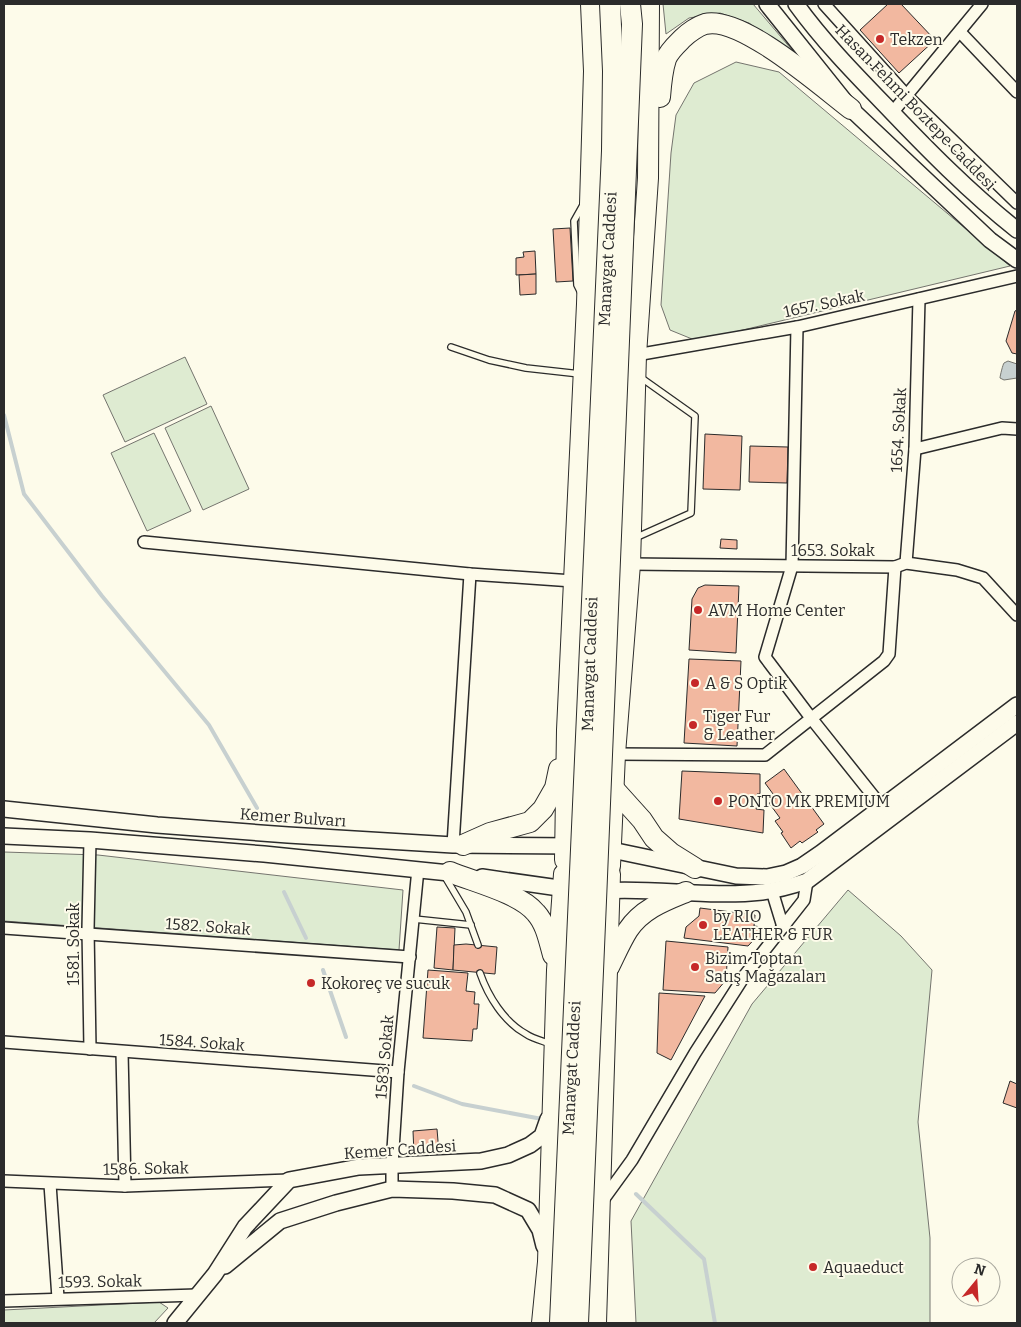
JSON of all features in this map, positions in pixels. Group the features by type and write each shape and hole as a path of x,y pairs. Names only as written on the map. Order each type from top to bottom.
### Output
{"highway":[{"path":"591,4 594,71 587,304 573,581 568,730 587,869 607,972 596,1323"},
{"name":"Manavgat Caddesi","path":"545,1322 612,151 613,71 610,4"},
{"name":"Manavgat Caddesi","path":"578,1323 610,534 624,267 632,24 630,4"},
{"path":"545,1322 557,970 587,869 615,790 630,564 637,365 648,178 649,4"},
{"path":"648,178 667,56 687,34 705,24 734,27 761,41 851,109"},
{"path":"458,845 490,833 530,822 543,809 555,788 568,730"},
{"path":"615,790 642,820 654,838 671,853 695,868"},
{"path":"446,872 522,900 537,913 546,929 557,970"},
{"path":"607,972 629,929 640,916 662,902 686,892"}],"street":[{"path":"767,4 851,109 990,240 1017,260"},
{"name":"Hasan Fehmi Boztepe Caddesi","path":"796,4 842,60 892,113 950,172 1017,230"},
{"path":"824,4 907,96 1017,203"},
{"path":"892,113 982,4"},
{"path":"960,32 1017,92"},
{"name":"1657. Sokak","path":"637,365 1017,276"},
{"name":"1654. Sokak","path":"906,562 915,449 919,299"},
{"path":"797,327 792,566 765,657 882,807"},
{"path":"915,449 1002,428 1017,429"},
{"path":"144,542 470,574 573,581"},
{"path":"906,562 958,570 983,578 1017,615"},
{"name":"1653. Sokak","path":"630,564 894,567 906,562"},
{"path":"616,754 766,755 884,661 889,654 894,567"},
{"path":"458,845 470,574"},
{"path":"4,836 90,840 446,872 695,868 736,876 767,877 786,873 802,866 1017,705"},
{"path":"587,869 686,892 738,893 772,890 807,882 1017,723"},
{"name":"Kemer Bulvarı","path":"4,809 185,827 458,845 587,869"},
{"name":"1581. Sokak","path":"90,840 88,934 90,1049"},
{"name":"1583. Sokak","path":"392,1189 398,1072 418,868"},
{"path":"600,1203 632,1160 695,1053 745,974 804,900 807,882"},
{"path":"772,890 783,927"},
{"name":"1582. Sokak","path":"4,928 410,957"},
{"name":"1584. Sokak","path":"4,1042 398,1072"},
{"path":"122,1052 125,1186"},
{"name":"Kemer Caddesi","path":"289,1180 359,1167 481,1161 508,1155 530,1145 542,1136 552,1110"},
{"path":"175,1323 215,1274 246,1227 289,1180"},
{"name":"1586. Sokak","path":"4,1181 125,1186 289,1180"},
{"path":"50,1184 58,1298"},
{"path":"215,1274 280,1221 336,1203 392,1189 453,1191 495,1195 520,1206 528,1210 540,1230 548,1262"},
{"name":"1593. Sokak","path":"4,1301 197,1295"}],"lane":[{"path":"451,346 489,360 526,368 583,374"},
{"path":"631,540 691,513 696,416 637,365"},
{"path":"446,872 466,912 478,945"},
{"path":"414,919 471,925"},
{"path":"480,973 484,985 508,1021 526,1035 554,1045"}],"green space":[{"path":"663,4 753,4 798,57 749,23 720,13 689,18 666,34"},
{"path":"736,62 779,72 1010,266 697,341 670,330 661,305 671,153 676,115 694,83"},
{"path":"185,357 207,404 125,442 103,395"},
{"path":"211,406 249,489 203,510 165,428"},
{"path":"154,433 191,511 147,531 111,453"},
{"path":"4,852 98,855 403,890 399,950 4,921"},
{"path":"848,890 901,936 932,970 918,1122 930,1238 930,1323 636,1323 631,1221 752,1004"},
{"path":"159,1302 168,1308 154,1323 4,1323 4,1310"}],"shaded area":[{"path":"1008,361 1017,364 1017,378 1004,380 1000,378 1000,375 1004,363"}],"building":[{"path":"888,4 901,4 935,40 899,73 860,30"},
{"path":"570,228 573,281 556,282 553,229"},
{"path":"535,251 536,274 516,275 516,258 524,257 523,252"},
{"path":"536,274 536,294 520,295 519,275"},
{"path":"1017,310 1017,354 1012,353 1006,341 1015,311"},
{"path":"705,434 742,436 740,490 703,489"},
{"path":"750,446 788,447 787,483 749,482"},
{"path":"721,539 737,540 737,549 720,548"},
{"path":"705,585 739,586 736,653 689,650 692,599 698,588"},
{"path":"689,659 741,661 737,746 684,743"},
{"path":"784,769 824,824 816,830 818,832 791,848 775,821 780,818 769,803 776,798 765,783"},
{"name":"PONTO MK PREMIUM","path":"682,771 760,774 760,794 757,794 756,809 764,810 763,833 679,819"},
{"path":"700,908 755,915 754,926 762,927 761,932 748,946 684,938 686,927 699,916"},
{"path":"437,927 455,928 453,970 434,968"},
{"path":"666,941 728,947 726,980 715,993 663,990"},
{"path":"466,944 497,947 495,974 453,970 454,945"},
{"path":"428,970 468,973 466,991 475,992 474,1004 479,1004 477,1029 473,1029 472,1041 423,1038"},
{"path":"659,993 705,996 671,1060 657,1053"},
{"path":"1010,1081 1017,1084 1017,1108 1003,1103"},
{"path":"437,1129 439,1153 414,1154 413,1131"}],"waterway":[{"path":"4,415 24,494 102,596 209,725 257,808"},
{"path":"284,892 306,938"},
{"path":"323,970 346,1037"},
{"path":"414,1086 462,1104 542,1119"},
{"path":"636,1194 704,1259 715,1323"}],"place":[{"name":"Tekzen","path":"880,39"},
{"name":"AVM Home Center","path":"698,610"},
{"name":"A & S Optik","path":"695,683"},
{"name":"Tiger Fur & Leather","path":"693,725"},
{"name":"PONTO MK PREMIUM","path":"718,801"},
{"name":"by RIO LEATHER & FUR","path":"703,925"},
{"name":"Bizim Toptan Satış Mağazaları","path":"695,967"},
{"name":"Kokoreç ve sucuk","path":"311,983"},
{"name":"Aquaeduct","path":"813,1267"}]}
